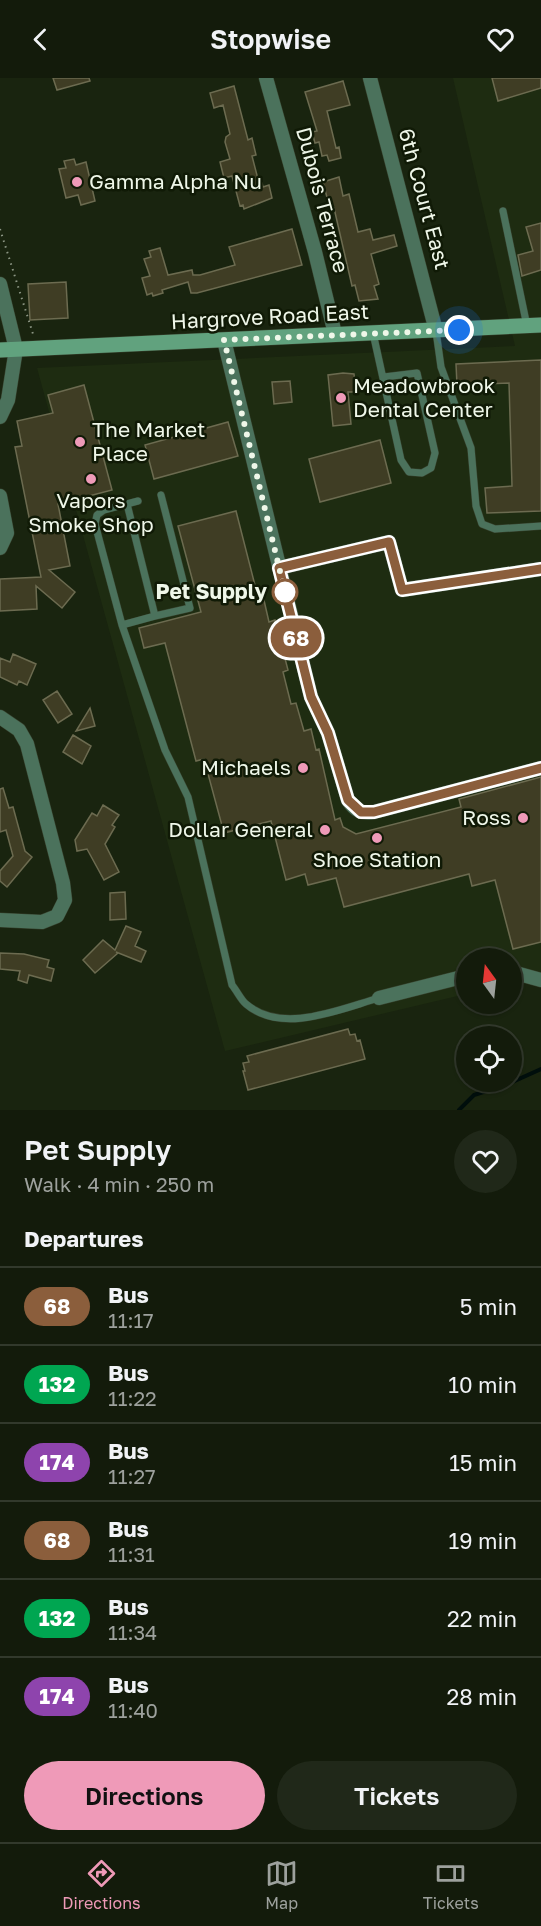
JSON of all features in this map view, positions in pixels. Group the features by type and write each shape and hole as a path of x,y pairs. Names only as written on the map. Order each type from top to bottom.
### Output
{"main road":[{"name":"Hargrove Road East","path":"0,350 534,326"}],"street":[{"name":"Dubois Terrace","path":"266,78 315,252 334,334"},
{"name":"6th Court East","path":"370,78 436,331"},
{"path":"0,284 16,349 8,400 0,417"},
{"path":"224,340 311,697 328,733 348,800 357,810 366,813 374,812 541,768"},
{"path":"0,496 7,533 0,548"},
{"path":"279,568 389,542 402,590 541,569"},
{"path":"0,920 42,922 57,916 64,900 63,884 27,744 19,730 3,718"},
{"path":"522,975 541,980"},
{"path":"379,998 456,979"}],"lane":[{"path":"503,211 534,326"},
{"path":"436,331 441,367 471,448 476,506 482,524 495,529 541,526"},
{"path":"373,333 401,460 409,472 422,473 431,468 435,453 417,374 384,377"},
{"path":"122,625 190,608 161,495"},
{"path":"138,501 104,510 97,515 95,524 122,625 165,750 188,797 232,985 246,1004 276,1018 304,1019 379,998"},
{"path":"127,504 155,616"}],"path":[{"path":"0,229 28,324 33,330 35,349"}],"shaded area":[{"path":"453,78 541,78 541,977 522,982 522,948 456,948 456,996 225,1051 37,368 515,346"}],"building":[{"path":"53,78 89,78 90,81 57,90"},
{"path":"492,78 541,78 541,88 498,101"},
{"path":"343,81 350,105 327,111 336,148 339,147 341,158 329,161 327,155 322,156 319,142 315,143 312,132 317,131 305,92"},
{"path":"234,86 248,140 252,138 256,155 252,156 259,183 262,183 263,187 269,185 272,198 244,209 243,205 240,206 232,176 224,178 220,162 230,159 225,142 226,137 230,134 223,105 214,108 210,93"},
{"name":"Gamma Alpha Nu","path":"74,159 76,165 86,162 95,201 81,205 78,195 66,198 59,169 66,168 64,161"},
{"path":"339,177 343,196 349,194 358,232 370,229 373,240 394,235 397,246 371,254 379,284 374,286 378,299 359,301 355,285 352,286 334,208 330,209 323,182"},
{"path":"541,223 541,270 522,276 518,255 533,251 526,227"},
{"path":"292,229 302,265 197,293 191,293 188,282 162,290 163,293 147,295 142,278 150,276 144,259 151,257 149,251 160,248 168,275 192,270 193,275 200,275 235,265 229,247"},
{"path":"66,282 68,318 30,320 28,284"},
{"path":"541,360 541,511 487,513 485,488 512,486 509,383 457,385 456,364"},
{"name":"Meadowbrook Dental Center","path":"354,374 356,392 348,392 351,424 333,426 328,375"},
{"path":"290,381 292,402 274,404 272,382"},
{"path":"84,385 112,490 58,504 70,566 49,570 75,592 62,608 36,586 37,609 0,611 0,579 41,577 15,447 22,446 17,421 53,413 48,395"},
{"path":"228,422 238,456 154,479 145,445"},
{"path":"380,440 391,483 320,502 309,459"},
{"path":"236,511 258,597 263,596 269,622 275,620 288,670 283,672 291,704 296,703 304,731 311,729 316,750 319,749 335,820 340,818 343,827 356,834 461,807 459,799 541,777 541,942 513,948 495,880 472,886 469,874 344,907 336,878 308,885 305,874 286,880 271,821 224,833 204,759 196,761 165,643 144,648 139,628 201,612 178,526"},
{"path":"13,654 36,664 27,685 19,681 17,685 0,677 0,658 10,662"},
{"path":"57,691 72,714 58,723 43,700"},
{"path":"90,708 95,726 76,731"},
{"path":"73,735 91,746 82,764 63,752"},
{"path":"3,788 9,808 13,807 25,851 32,857 7,887 0,881 0,871 13,856 6,830 0,832 0,789"},
{"path":"103,805 119,815 112,825 115,827 105,844 119,872 104,880 87,849 77,851 75,840 92,813 97,816"},
{"path":"125,892 126,919 110,920 110,893"},
{"path":"126,926 141,932 135,946 146,951 141,962 116,952 118,953 95,973 83,960 103,940 115,950"},
{"path":"0,953 24,954 49,960 47,967 54,969 51,981 29,975 27,983 18,980 20,971 0,969"},
{"path":"348,1029 350,1035 355,1034 357,1041 360,1040 365,1059 248,1090 243,1071 245,1071 243,1063 249,1062 247,1056"}],"waterway":[{"path":"459,1110 474,1095 508,1084 541,1069"}],"bus line":[{"name":"68","path":"541,569 402,590 389,542 279,568 311,697 328,733 352,807 361,812 374,812 541,768"}],"place":[{"name":"Gamma Alpha Nu","path":"77,182"},
{"name":"Meadowbrook Dental Center","path":"341,398"},
{"name":"The Market Place","path":"80,442"},
{"name":"Vapors Smoke Shop","path":"91,479"},
{"name":"Pet Supply","path":"285,592"},
{"name":"Michaels","path":"303,768"},
{"name":"Ross","path":"523,818"},
{"name":"Dollar General","path":"325,830"},
{"name":"Shoe Station","path":"377,838"}],"route":[{"path":"285,592 224,340 459,330"}]}
